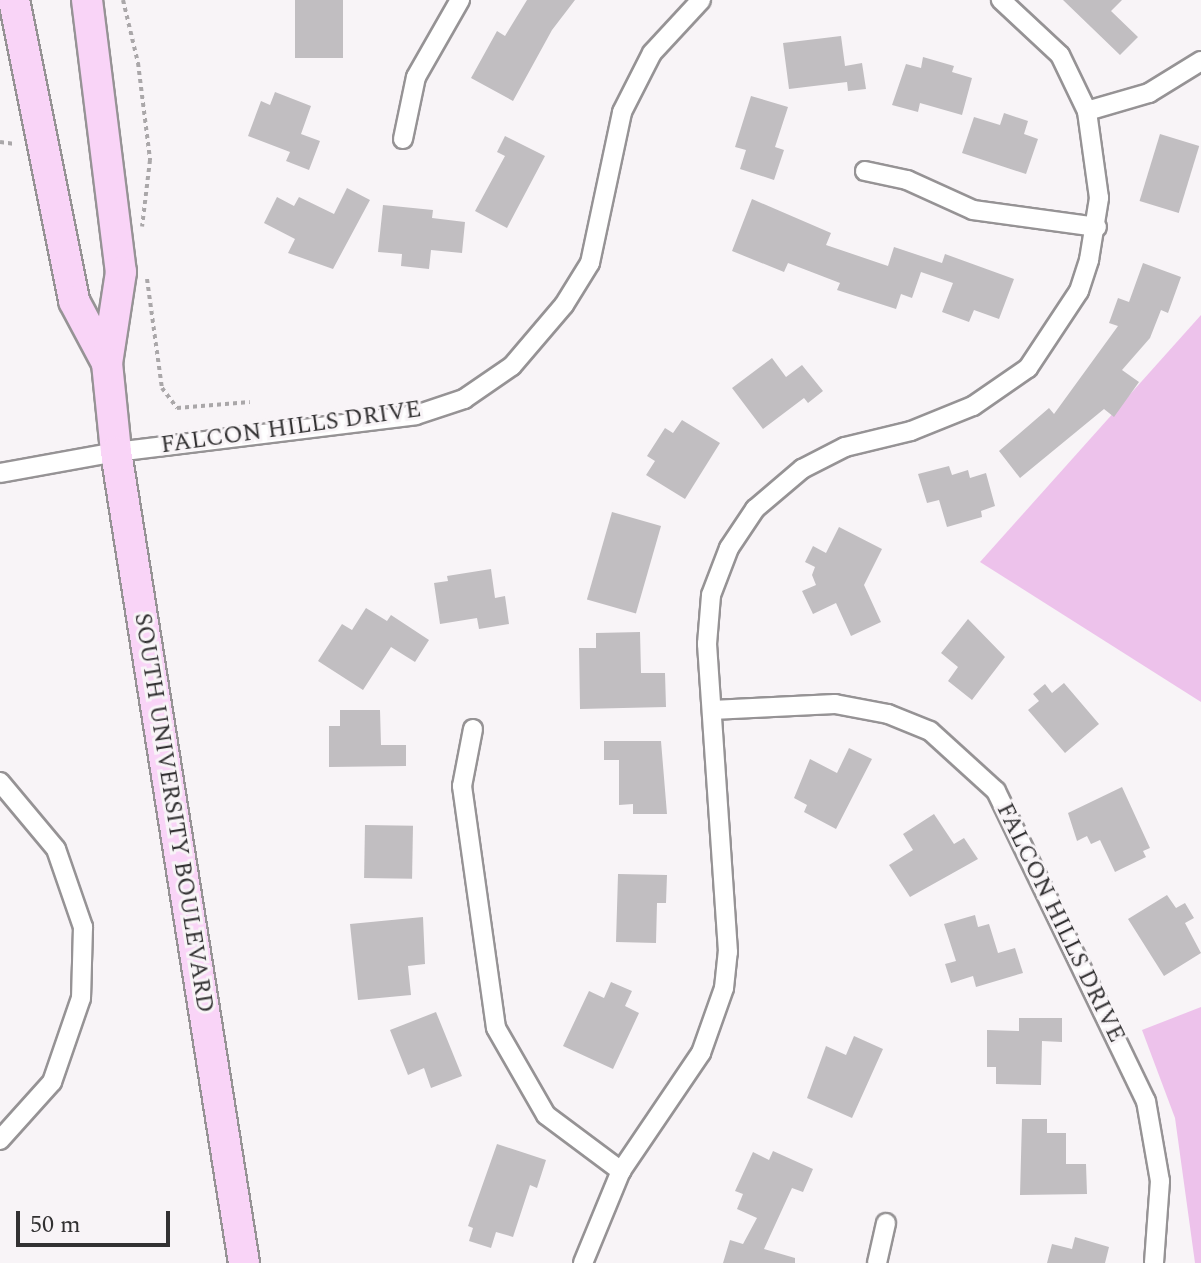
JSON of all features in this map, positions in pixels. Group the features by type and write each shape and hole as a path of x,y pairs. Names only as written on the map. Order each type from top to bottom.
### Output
{"main road":[{"name":"SOUTH UNIVERSITY BOULEVARD","path":"14,0 74,301 107,363"},
{"name":"SOUTH UNIVERSITY BOULEVARD","path":"87,0 121,272 107,363 116,452 244,1263"}],"street":[{"path":"403,139 416,77 460,0"},
{"name":"FALCON HILLS DRIVE","path":"0,473 116,452 416,415 464,399 512,366 564,305 590,263 622,112 652,53 701,0"},
{"path":"583,1263 621,1171 701,1053 724,988 728,952 707,644 711,595 729,548 755,509 802,469 845,447 911,431 973,406 1028,368 1079,291 1097,227 1096,160 1087,111 1060,55 1024,16 1001,0"},
{"path":"1087,111 1149,93 1201,61"},
{"path":"865,171 907,180 973,210 1097,227"},
{"name":"FALCON HILLS DRIVE","path":"712,710 835,704 888,714 930,731 996,791 1146,1101 1160,1181 1154,1263"},
{"path":"473,729 462,786 496,1028 546,1115 621,1171"},
{"path":"0,782 56,849 83,927 81,998 52,1082 0,1140"},
{"path":"877,1263 886,1223"}],"path":[{"path":"123,0 138,63 150,160 141,233"},
{"path":"0,142 15,144"},
{"path":"145,264 162,388 177,408 250,402"}],"shaded area":[{"path":"1201,315 1201,702 980,562"},
{"path":"1201,1007 1201,1263 1195,1263 1175,1118 1142,1030"}],"building":[{"path":"295,0 343,0 343,58 295,58"},
{"path":"527,0 575,0 552,30 513,101 471,78 497,31 505,36"},
{"path":"1063,0 1122,0 1111,11 1138,37 1120,55"},
{"path":"841,36 845,66 862,63 866,89 848,91 847,82 789,89 783,43"},
{"path":"923,57 954,66 952,72 972,78 962,115 920,103 918,112 892,105 906,64 921,68"},
{"path":"275,92 311,106 301,134 320,141 309,170 286,161 290,152 248,136 261,101 270,105"},
{"path":"751,96 788,107 775,147 784,150 774,180 740,169 746,150 735,147"},
{"path":"1004,113 1028,121 1024,134 1038,139 1026,174 962,153 974,117 1000,125"},
{"path":"1160,134 1199,146 1179,213 1140,201"},
{"path":"505,136 545,156 507,228 475,211 505,156 497,152"},
{"path":"347,188 370,200 333,269 288,253 295,239 264,223 277,197 294,206 299,197 334,214"},
{"path":"752,199 831,233 826,245 888,266 894,247 942,263 945,254 1014,279 999,319 974,310 969,322 942,312 953,283 921,272 912,298 901,294 896,309 837,290 840,283 788,263 784,272 732,251"},
{"path":"383,205 433,210 432,218 465,222 462,253 431,250 429,269 401,266 402,254 378,252"},
{"path":"1143,263 1181,277 1168,313 1161,310 1150,338 1122,370 1139,382 1114,417 1104,409 1020,478 999,451 1049,408 1054,414 1118,326 1109,323 1118,298 1129,302"},
{"path":"772,358 786,377 802,365 823,391 808,403 804,398 763,429 732,388"},
{"path":"682,420 720,443 685,499 646,475 655,461 647,456 665,428 673,433"},
{"path":"949,466 952,475 968,470 970,478 986,473 995,506 981,511 982,517 947,527 939,500 927,503 918,474"},
{"path":"612,512 661,526 636,614 587,599"},
{"path":"839,527 882,549 864,585 881,622 851,636 836,603 813,614 802,591 816,585 812,575 815,567 805,562 813,546 826,553"},
{"path":"491,569 495,598 505,596 509,624 479,629 477,618 440,624 434,583 448,581 447,576"},
{"path":"366,608 387,621 391,615 429,640 415,662 391,647 363,690 318,661 342,624 352,630"},
{"path":"968,619 1005,657 972,700 948,681 958,667 941,653"},
{"path":"640,632 641,673 665,673 666,707 580,709 579,648 596,648 596,633"},
{"path":"1064,683 1099,724 1065,753 1028,710 1039,701 1033,694 1045,684 1052,693"},
{"path":"340,710 380,710 381,745 406,745 406,766 329,767 329,726 340,726"},
{"path":"604,741 661,741 667,814 633,814 633,804 619,805 619,760 604,760"},
{"path":"849,748 872,759 836,829 804,812 807,805 794,798 810,759 837,773"},
{"path":"1122,787 1150,848 1143,851 1146,857 1115,872 1100,840 1091,844 1087,836 1077,841 1068,813"},
{"path":"934,814 954,844 964,838 978,859 910,897 889,865 913,850 903,834"},
{"path":"365,825 413,826 412,879 364,878"},
{"path":"618,874 667,875 666,903 657,903 656,943 616,942"},
{"path":"1167,895 1176,908 1185,903 1194,918 1185,923 1201,953 1164,976 1128,919"},
{"path":"975,915 978,927 989,924 998,953 1015,948 1023,973 976,987 973,976 951,983 945,964 956,961 944,924"},
{"path":"423,917 425,964 408,966 411,995 358,1000 350,924"},
{"path":"611,982 632,991 625,1006 639,1013 613,1069 563,1046 589,991 604,998"},
{"path":"436,1012 462,1076 431,1088 424,1068 408,1075 390,1030"},
{"path":"1019,1018 1062,1018 1062,1042 1042,1041 1041,1085 996,1084 996,1067 987,1067 987,1030 1019,1031"},
{"path":"854,1036 883,1049 852,1118 807,1098 826,1046 846,1055"},
{"path":"1022,1119 1047,1119 1047,1133 1066,1133 1066,1164 1086,1164 1087,1194 1020,1195"},
{"path":"497,1144 546,1160 537,1188 530,1185 513,1237 496,1232 491,1248 469,1241 473,1228 468,1226"},
{"path":"773,1151 813,1169 803,1192 792,1188 764,1249 795,1258 795,1263 723,1263 730,1240 743,1244 757,1218 737,1209 743,1194 735,1191 753,1152 769,1160"},
{"path":"1075,1237 1109,1247 1105,1263 1047,1263 1052,1244 1072,1249"}]}
